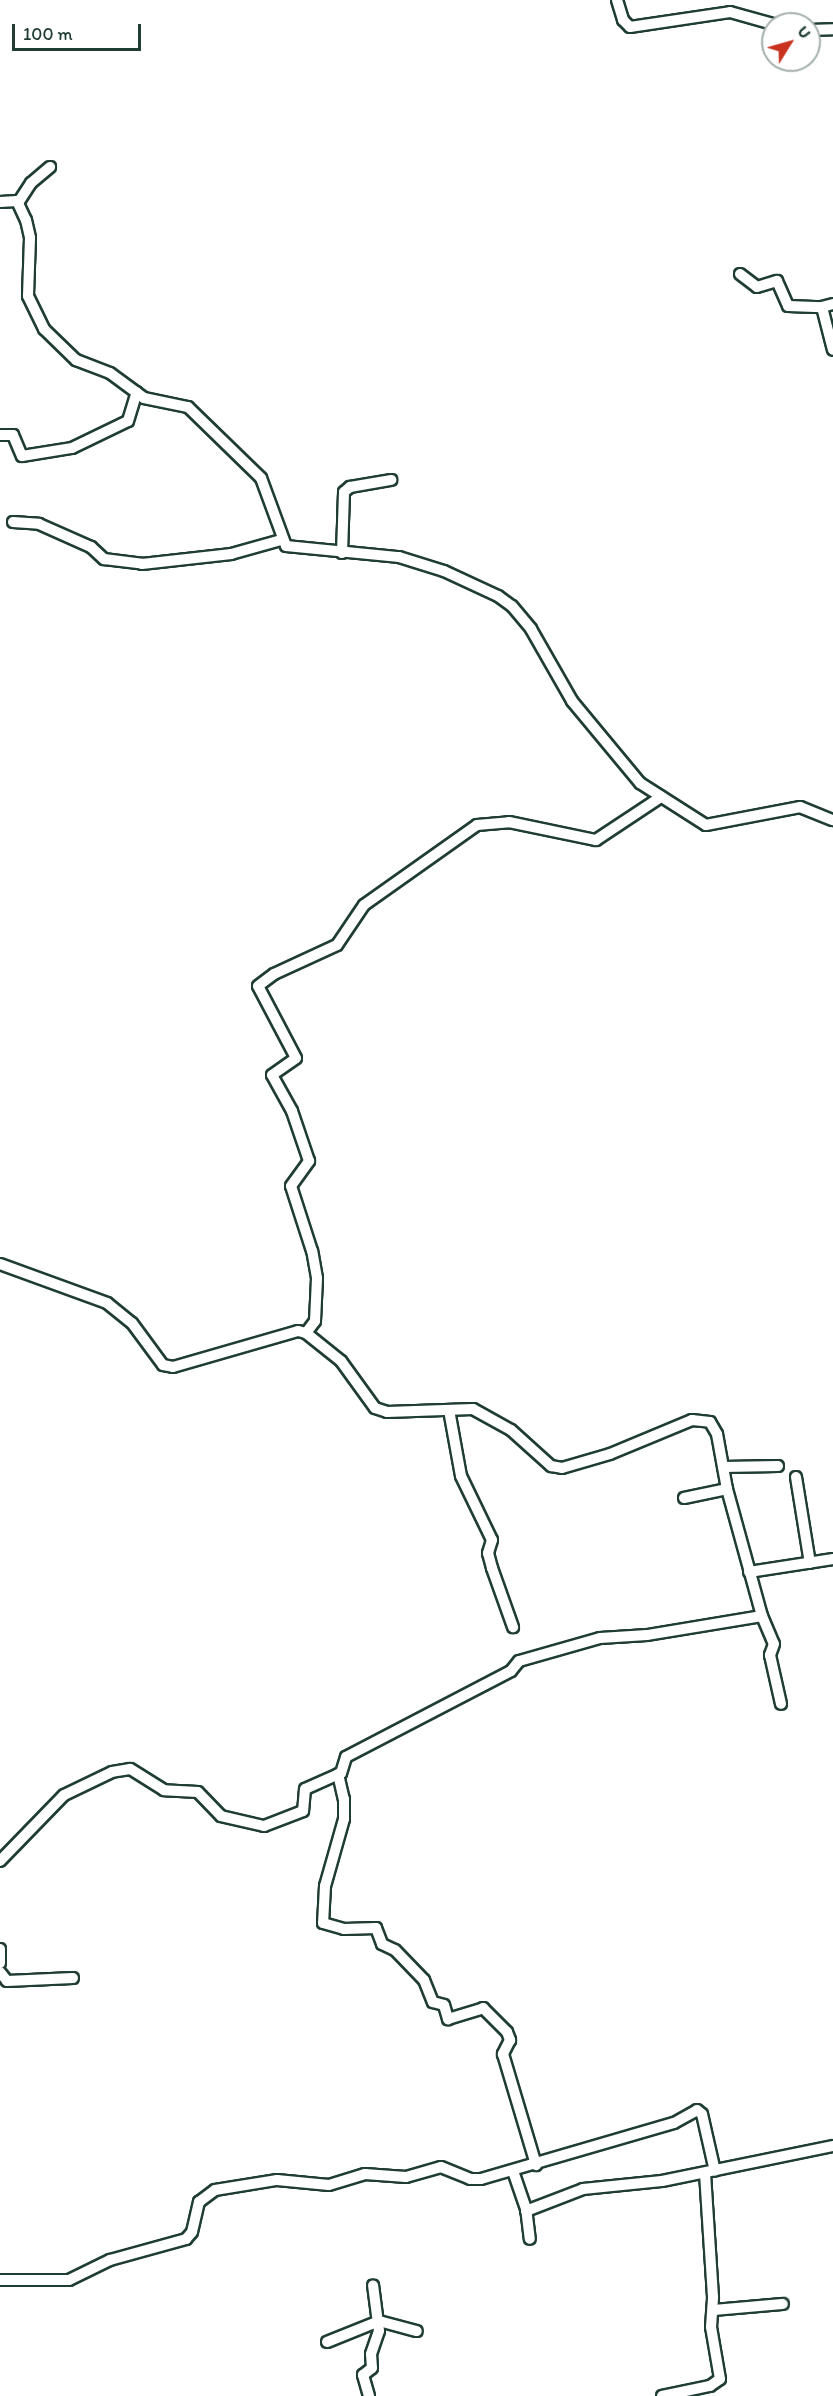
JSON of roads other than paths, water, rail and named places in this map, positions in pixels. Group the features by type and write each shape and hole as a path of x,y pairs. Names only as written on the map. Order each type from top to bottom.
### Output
{"street":[{"path":"617,0 622,20 630,27 730,12 761,21"},
{"path":"18,203 31,183 50,167"},
{"path":"0,202 18,203"},
{"path":"18,203 30,238 28,296 35,315 76,360 110,373 136,392 152,400 185,404 232,448 266,486 281,540 295,549 399,557 444,571 512,606 531,629 572,701 640,783 706,825 800,807 833,820"},
{"path":"740,274 757,287 777,281 788,306 827,306 833,350"},
{"path":"0,435 13,435 22,456 72,448 128,421 136,392"},
{"path":"342,553 344,492 350,487 391,480"},
{"path":"13,522 39,524 91,548 104,559 142,564 231,554 281,540"},
{"path":"306,1333 315,1321 316,1278 312,1251 291,1186 309,1161 292,1111 272,1075 296,1058 258,986 274,974 337,945 364,905 477,825 509,822 596,840 661,797"},
{"path":"0,1264 107,1303 132,1323 163,1365 173,1366 298,1331 306,1333 341,1361 375,1408 387,1413 473,1409 491,1417 521,1438 546,1463 562,1468 610,1454 682,1423 704,1420 717,1434 727,1489 749,1572 762,1616 774,1644 770,1655 781,1704"},
{"path":"449,1410 461,1476 492,1540 488,1553 513,1627"},
{"path":"723,1467 778,1466"},
{"path":"796,1477 810,1563"},
{"path":"684,1498 727,1489"},
{"path":"749,1572 833,1559"},
{"path":"0,1861 64,1795 119,1770 130,1769 164,1790 198,1792 221,1816 261,1826 303,1811 307,1787 344,1770 346,1757 511,1671 516,1663 600,1638 647,1635 762,1616"},
{"path":"338,1774 344,1799 344,1819 325,1886 322,1923 344,1929 376,1928 382,1944 395,1950 424,1980 433,2002 444,2005 448,2019 483,2008 507,2032 510,2040 503,2054 536,2165"},
{"path":"0,1949 0,1963"},
{"path":"0,1972 7,1981 73,1978"},
{"path":"0,2280 69,2280 110,2260 186,2239 192,2232 199,2202 215,2190 277,2180 329,2185 365,2174 406,2177 441,2167 470,2180 536,2165 674,2123 697,2110 702,2114 710,2172 713,2310 711,2326 720,2379 710,2386 662,2396"},
{"path":"526,2211 583,2189 622,2187 710,2172 833,2146"},
{"path":"513,2171 526,2211 530,2239"},
{"path":"369,2396 363,2375 373,2365 371,2354 379,2321 372,2284"},
{"path":"713,2310 783,2304"},
{"path":"327,2342 379,2321 417,2331"}]}
